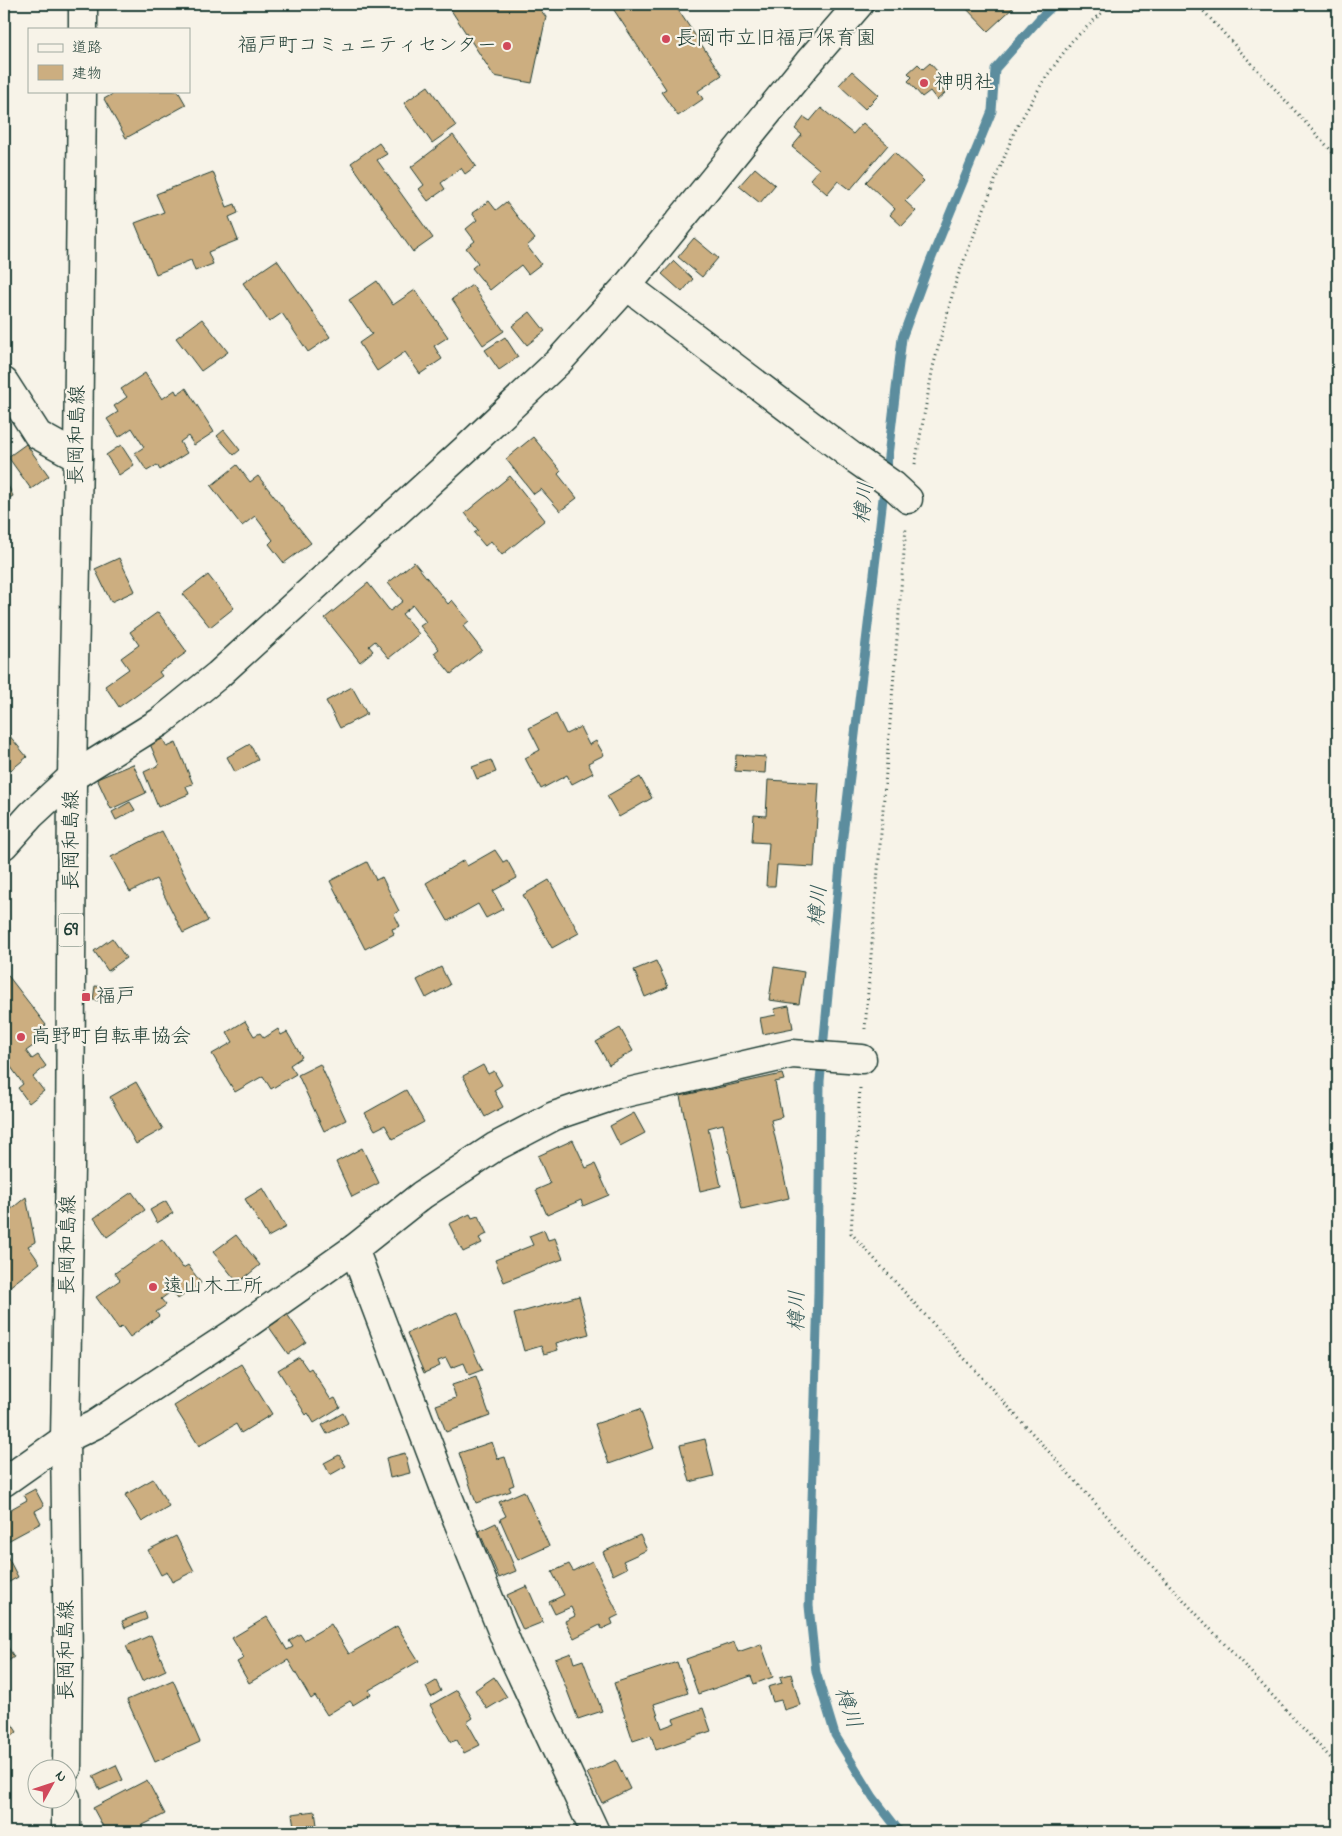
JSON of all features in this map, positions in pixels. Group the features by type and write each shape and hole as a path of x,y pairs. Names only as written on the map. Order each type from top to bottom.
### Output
{"street":[{"path":"83,4 83,28"},
{"path":"4,845 31,814 72,777 160,722 218,675 468,447 559,361 628,286 808,63 859,4"},
{"name":"長岡和島線","path":"66,1758 68,1659 65,1439 70,1167 72,777 82,92"},
{"path":"628,286 901,493"},
{"path":"4,382 38,435 78,457"},
{"path":"4,1482 65,1439 94,1425 233,1334 354,1249 446,1179 495,1147 554,1116 616,1095 792,1054 862,1059"},
{"path":"354,1249 445,1489 509,1648 595,1832"},
{"path":"66,1808 66,1832"}],"path":[{"path":"1111,4 1072,41 1044,80 1014,132 956,281 901,493 851,1233 1338,1766"},
{"path":"1197,4 1338,158"}],"building":[{"name":"福戸町コミュニティセンター","path":"447,4 536,4 546,17 532,83 494,76"},
{"name":"長岡市立旧福戸保育園","path":"610,4 674,4 722,75 698,91 703,99 678,116 661,92 666,89"},
{"path":"962,4 1017,4 988,31"},
{"name":"神明社","path":"930,63 944,79 938,84 945,93 937,100 930,91 922,97 908,81 912,77 908,73 918,64 923,69"},
{"path":"852,71 879,95 865,109 839,85"},
{"path":"428,86 456,126 432,143 404,103"},
{"path":"116,92 179,92 186,105 126,138 104,99"},
{"path":"821,108 853,134 863,123 888,145 850,190 838,181 827,194 810,179 819,169 792,147 802,135 795,129 804,117 810,121"},
{"path":"453,135 476,166 465,174 461,168 441,183 445,189 428,201 419,189 424,185 411,167"},
{"path":"379,143 387,154 377,160 433,238 413,252 351,163"},
{"path":"894,152 924,181 905,201 916,211 902,226 890,215 895,209 866,182"},
{"path":"755,168 775,185 760,203 739,186"},
{"path":"213,172 227,207 235,204 238,213 229,217 238,240 208,252 213,264 195,271 191,260 156,274 135,223 164,212 156,194"},
{"path":"489,201 496,210 506,202 535,239 527,246 541,264 528,274 521,265 490,290 472,268 478,263 466,248 475,241 466,229 477,220 472,213"},
{"path":"694,238 718,258 702,277 678,257"},
{"path":"277,260 330,337 308,352 282,313 269,322 243,283"},
{"path":"674,261 693,279 682,292 662,274"},
{"path":"377,281 393,305 415,290 448,337 434,346 442,359 420,374 405,352 377,371 359,343 372,334 349,300"},
{"path":"472,285 504,331 483,345 452,299"},
{"path":"530,312 545,331 527,345 512,326"},
{"path":"202,319 228,352 201,371 176,338"},
{"path":"505,337 518,357 499,370 485,350"},
{"path":"145,373 162,399 175,390 177,394 186,388 214,432 194,445 188,436 180,442 187,453 160,470 157,465 147,471 135,453 144,447 132,428 119,437 107,419 118,412 114,406 127,397 121,389"},
{"path":"224,430 240,450 234,455 217,436"},
{"path":"533,437 561,471 558,474 577,498 560,511 541,489 534,494 506,459"},
{"path":"26,444 49,476 31,489 8,457"},
{"path":"121,445 134,465 119,475 106,455"},
{"path":"237,465 250,482 258,476 311,543 284,563 269,544 273,540 255,516 242,526 211,486"},
{"path":"510,476 545,520 502,555 491,541 485,546 474,533 478,530 465,513"},
{"path":"4,477 13,496 4,501"},
{"path":"119,558 135,591 111,602 95,569"},
{"path":"414,562 448,604 452,600 469,621 463,626 482,650 451,674 434,653 439,649 420,626 426,622 413,605 402,614 419,634 389,658 375,641 369,646 373,651 360,662 325,618 368,583 390,611 403,601 388,583"},
{"path":"208,575 234,608 210,627 183,594"},
{"path":"158,612 187,652 159,672 162,676 119,707 105,686 129,669 121,658 139,645 130,632"},
{"path":"352,687 367,714 340,728 326,701"},
{"path":"556,714 566,734 580,727 589,745 596,741 604,755 588,763 593,773 572,784 567,775 541,789 525,758 540,750 529,728"},
{"path":"4,729 27,757 6,774 4,771"},
{"path":"163,739 167,747 176,743 193,784 186,786 189,794 158,807 144,772 159,765 150,744"},
{"path":"250,744 258,760 235,772 227,757"},
{"path":"736,755 766,757 765,773 735,771"},
{"path":"491,760 496,772 477,779 472,767"},
{"path":"133,764 146,793 111,809 97,779"},
{"path":"640,777 652,798 619,817 607,796"},
{"path":"768,780 819,783 814,867 777,865 775,886 766,886 769,843 752,842 754,815 766,816"},
{"path":"130,802 135,810 116,820 112,812"},
{"path":"162,831 208,921 183,933 156,879 130,892 111,857"},
{"path":"495,850 503,862 507,860 517,878 493,891 503,909 486,918 478,904 448,921 426,883 464,860 467,866"},
{"path":"367,862 376,880 382,877 399,911 394,914 400,926 392,929 394,934 365,949 330,881"},
{"path":"549,880 579,933 552,948 523,895"},
{"path":"112,938 126,958 108,971 94,951"},
{"path":"656,961 668,987 645,997 634,970"},
{"path":"441,967 450,985 426,998 417,980"},
{"path":"774,967 804,972 799,1004 769,1000"},
{"name":"高野町自転車協会","path":"6,973 46,1025 35,1033 40,1041 26,1051 32,1059 38,1055 46,1066 33,1077 44,1091 29,1103 18,1088 23,1084 6,1060 4,1062 4,975"},
{"path":"95,986 106,987 104,1001 93,1000"},
{"path":"789,1006 793,1028 763,1034 760,1018 776,1015 774,1009"},
{"path":"245,1021 254,1036 260,1033 264,1038 278,1029 281,1035 287,1032 302,1057 290,1065 296,1074 271,1089 263,1076 235,1092 212,1054 233,1042 227,1032"},
{"path":"620,1028 633,1051 609,1065 596,1042"},
{"path":"320,1064 346,1120 324,1131 298,1075"},
{"path":"483,1065 488,1074 494,1071 502,1085 494,1090 503,1107 485,1117 463,1076"},
{"path":"782,1074 784,1080 775,1082 782,1117 771,1120 789,1198 742,1209 723,1124 708,1128 721,1186 700,1191 680,1096"},
{"path":"136,1082 163,1129 136,1144 110,1097"},
{"path":"406,1090 424,1122 393,1139 385,1125 375,1130 365,1113"},
{"path":"634,1113 645,1133 620,1146 610,1126"},
{"path":"573,1140 586,1168 595,1164 609,1195 583,1206 581,1200 547,1215 536,1190 550,1184 538,1156"},
{"path":"362,1148 379,1183 352,1197 336,1162"},
{"path":"263,1188 286,1227 268,1237 245,1199"},
{"path":"132,1192 145,1210 107,1237 94,1218"},
{"path":"26,1197 35,1242 28,1246 40,1263 4,1291 4,1215"},
{"path":"166,1201 173,1213 157,1223 150,1210"},
{"path":"470,1214 472,1218 478,1216 487,1234 479,1238 482,1243 463,1252 449,1224"},
{"path":"544,1230 548,1240 555,1238 563,1259 504,1282 495,1260 533,1245 529,1236"},
{"path":"236,1235 260,1265 238,1283 213,1252"},
{"name":"遠山木工所","path":"162,1239 183,1268 188,1265 201,1283 178,1299 172,1291 161,1299 166,1305 156,1312 159,1316 130,1337 122,1326 119,1329 96,1297 120,1280 115,1273"},
{"path":"579,1296 589,1334 556,1343 558,1350 544,1354 541,1346 524,1351 514,1314"},
{"path":"457,1312 482,1370 469,1375 464,1363 451,1368 446,1358 438,1361 440,1366 424,1373 407,1333"},
{"path":"287,1314 306,1342 288,1354 269,1327"},
{"path":"299,1357 308,1370 311,1368 331,1400 335,1398 340,1407 314,1423 308,1413 306,1415 278,1370"},
{"path":"241,1364 272,1414 241,1433 236,1424 199,1446 174,1406"},
{"path":"476,1377 490,1416 446,1432 436,1405 456,1398 452,1385"},
{"path":"640,1409 654,1448 609,1464 595,1424"},
{"path":"343,1413 348,1423 327,1434 322,1425"},
{"path":"705,1439 714,1476 690,1482 680,1445"},
{"path":"492,1442 498,1459 505,1457 514,1485 509,1487 511,1491 476,1503 459,1453"},
{"path":"405,1453 410,1473 390,1478 386,1458"},
{"path":"339,1455 346,1466 330,1475 324,1463"},
{"path":"153,1479 169,1506 142,1522 125,1495"},
{"path":"35,1489 44,1506 35,1511 41,1523 4,1543 4,1513 27,1500 24,1495"},
{"path":"524,1491 549,1546 518,1560 500,1519 506,1516 499,1502"},
{"path":"496,1523 516,1571 499,1578 479,1531"},
{"path":"640,1535 647,1550 623,1561 627,1568 613,1575 603,1552"},
{"path":"176,1536 194,1571 172,1582 167,1572 161,1575 148,1550"},
{"path":"4,1550 18,1577 4,1585"},
{"path":"592,1561 619,1615 611,1619 613,1624 602,1629 600,1625 574,1638 565,1621 575,1616 571,1607 555,1614 549,1602 564,1595 552,1572 569,1564 573,1571"},
{"path":"527,1586 543,1622 523,1630 507,1595"},
{"path":"145,1612 147,1619 125,1628 122,1621"},
{"path":"267,1617 287,1650 293,1647 289,1641 300,1634 304,1640 331,1624 349,1654 397,1626 419,1661 369,1690 371,1694 353,1705 350,1701 327,1715 315,1696 311,1699 288,1660 249,1683 237,1662 244,1658 232,1638"},
{"path":"151,1635 166,1670 142,1681 126,1646"},
{"path":"734,1642 738,1652 761,1644 773,1677 754,1684 751,1676 698,1694 686,1659"},
{"path":"4,1643 14,1657 4,1664"},
{"path":"571,1653 574,1663 583,1660 602,1711 578,1719 555,1659"},
{"path":"677,1662 688,1693 654,1704 662,1728 675,1723 673,1719 703,1708 711,1731 656,1750 651,1735 633,1741 614,1683"},
{"path":"791,1674 800,1705 784,1710 781,1700 773,1702 768,1687 782,1683 780,1677"},
{"path":"494,1677 507,1697 487,1709 475,1690"},
{"path":"173,1680 200,1742 155,1762 127,1700"},
{"path":"436,1681 441,1691 431,1697 426,1687"},
{"path":"457,1690 473,1718 467,1722 480,1745 464,1753 457,1740 451,1742 430,1705"},
{"path":"6,1715 17,1732 4,1741 4,1716"},
{"path":"616,1760 630,1789 602,1803 587,1773"},
{"path":"116,1765 123,1780 100,1790 93,1776"},
{"path":"147,1780 165,1814 135,1829 137,1832 106,1832 93,1808"},
{"path":"315,1811 318,1832 295,1832 292,1814"}],"waterway":[{"name":"樽川","path":"900,1832 873,1797 835,1735 816,1672 809,1606 818,1292 820,1081 842,844 902,338 930,262 992,111 995,69 1055,4"}],"place":[{"name":"長岡市立旧福戸保育園","path":"666,39"},
{"name":"福戸町コミュニティセンター","path":"507,46"},
{"name":"神明社","path":"924,83"},
{"name":"福戸","path":"86,997"},
{"name":"高野町自転車協会","path":"21,1037"},
{"name":"遠山木工所","path":"153,1287"}]}
